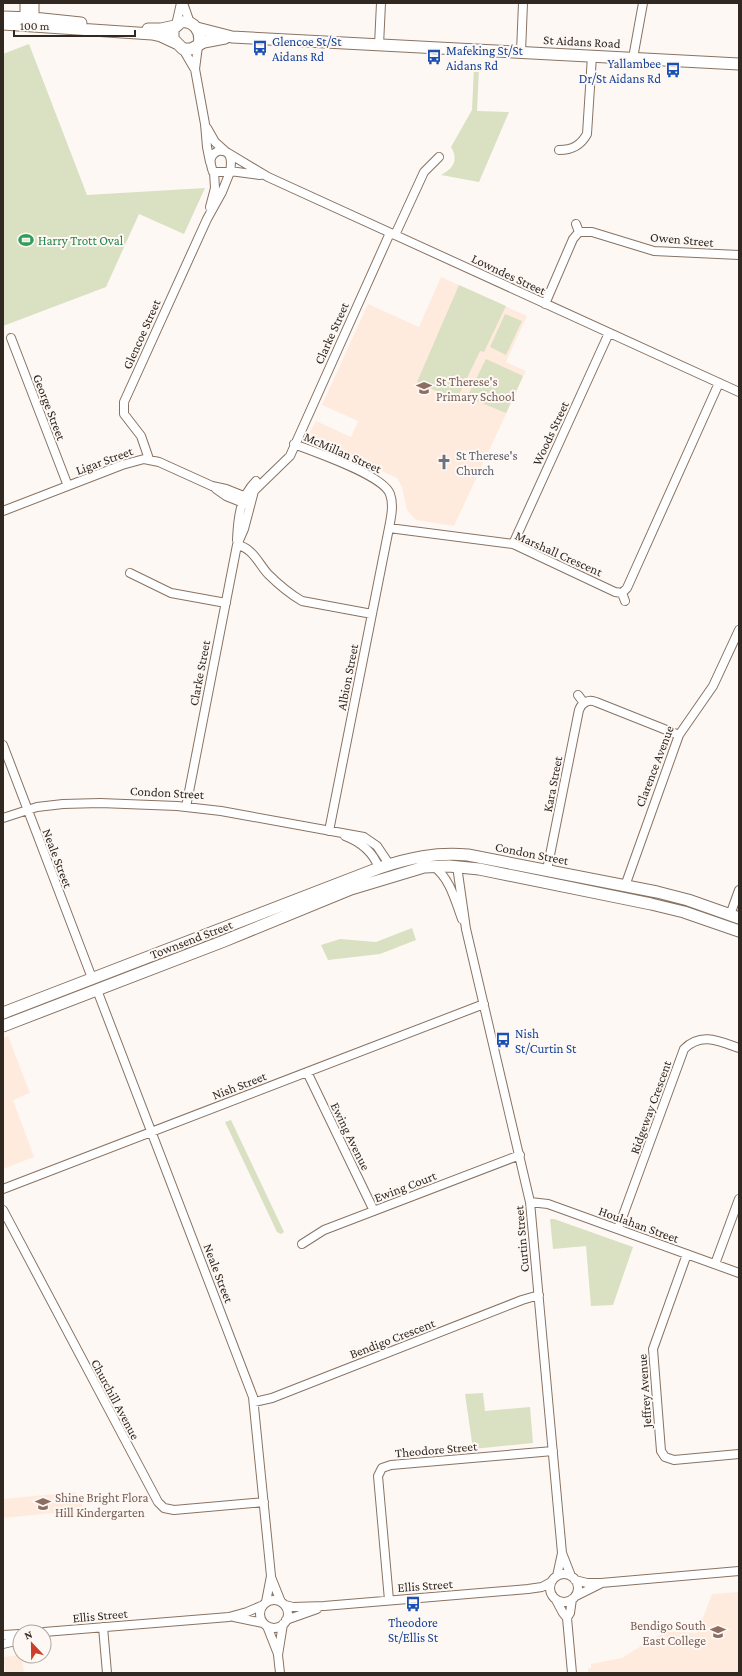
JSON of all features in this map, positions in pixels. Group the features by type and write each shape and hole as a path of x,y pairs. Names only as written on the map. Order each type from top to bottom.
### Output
{"main road":[{"path":"26,3 29,22"},
{"path":"29,22 33,3"},
{"path":"3,16 29,22 152,34 161,36 179,46 191,49 198,45 200,35 193,26 184,22 161,29 29,22 3,24"},
{"path":"176,25 173,29 172,36 179,46"},
{"name":"St Aidans Road","path":"193,26 232,37 739,64"},
{"name":"St Aidans Road","path":"198,45 232,37"},
{"name":"Condon Street","path":"384,866 416,857 453,854 547,870 672,896 735,916"},
{"path":"384,866 405,865 443,859 451,861 457,866"},
{"name":"Townsend Street","path":"3,1013 384,866"},
{"name":"Condon Street","path":"388,877 433,866 457,866 479,869 684,912 739,930"},
{"name":"Townsend Street","path":"3,1026 230,939 322,900 388,877"},
{"name":"Clarence Avenue","path":"623,898 625,886"},
{"path":"727,926 735,916"}],"street":[{"path":"176,25 182,3"},
{"path":"182,3 193,26"},
{"path":"379,45 382,3"},
{"path":"521,52 523,3"},
{"path":"633,58 643,3"},
{"path":"198,45 195,69 210,162 214,172 230,171 232,159 215,142 205,124"},
{"path":"179,46 195,69"},
{"path":"560,150 578,146 587,134 592,56"},
{"path":"210,162 214,153 221,151 226,152"},
{"name":"Lowndes Street","path":"226,152 268,177 739,392"},
{"name":"Clarke Street","path":"186,807 237,545 238,528 247,501 246,492 294,444 393,234 424,172 439,157"},
{"name":"Lowndes Street","path":"230,171 251,173 268,177"},
{"name":"Glencoe Street","path":"149,459 141,436 124,414 124,402 207,218 222,192 230,171"},
{"name":"Glencoe Street","path":"207,218 215,188 214,172"},
{"path":"545,304 573,239 579,232 576,224"},
{"name":"Owen Street","path":"579,232 592,232 654,251 739,255"},
{"name":"Woods Street","path":"513,544 610,333"},
{"name":"George Street","path":"11,338 68,486"},
{"path":"625,601 622,593 627,588 719,383"},
{"name":"McMillan Street","path":"294,444 309,449 370,476 384,485 392,501 389,528"},
{"name":"Ligar Street","path":"3,510 129,462 141,459 149,459 212,486 226,496 247,501"},
{"name":"Marshall Crescent","path":"389,528 513,544 615,592 622,593"},
{"name":"Albion Street","path":"329,831 389,528"},
{"path":"237,545 247,548 272,577 302,601 372,614"},
{"path":"130,573 171,593 226,603"},
{"name":"Clarence Avenue","path":"625,886 679,735 713,686 739,630"},
{"path":"578,695 584,703 589,701 596,702 679,735"},
{"name":"Kara Street","path":"547,870 579,710 584,703"},
{"name":"Neale Street","path":"3,745 92,978"},
{"name":"Condon Street","path":"3,818 27,810 51,805 77,803 186,807 230,812 357,835 369,840 378,847 384,866"},
{"name":"Curtin Street","path":"433,866 447,881 466,929"},
{"name":"Curtin Street","path":"457,866 466,929 530,1202 562,1553 573,1578"},
{"path":"735,916 739,890"},
{"name":"Neale Street","path":"97,990 247,1380 254,1402 271,1576 283,1604"},
{"name":"Nish Street","path":"3,1189 484,1004"},
{"name":"Ridgeway Crescent","path":"618,1229 684,1049 693,1042 704,1038 714,1039 739,1048"},
{"name":"Ewing Avenue","path":"307,1072 374,1211"},
{"name":"Ewing Court","path":"302,1244 324,1230 520,1155"},
{"path":"715,1264 739,1199"},
{"name":"Houlahan Street","path":"530,1202 548,1204 739,1273"},
{"name":"Churchill Avenue","path":"3,1210 150,1490 160,1504 170,1510 177,1510 264,1502"},
{"name":"Jeffrey Avenue","path":"687,1254 653,1349 661,1451 665,1457 674,1460 739,1454"},
{"name":"Bendigo Crescent","path":"254,1402 272,1398 530,1297 539,1295"},
{"name":"Theodore Street","path":"389,1600 378,1476 382,1468 391,1465 553,1451"},
{"name":"Curtin Street","path":"554,1579 562,1553"},
{"path":"572,1673 567,1618 550,1591 554,1579 564,1574 587,1583 601,1584 739,1571"},
{"name":"Neale Street","path":"264,1604 271,1576"},
{"path":"567,1618 578,1587 573,1578"},
{"name":"Ellis Street","path":"283,1604 293,1607 324,1606 528,1589 542,1587 554,1579"},
{"path":"554,1598 561,1602 601,1584"},
{"name":"Ellis Street","path":"528,1589 554,1598"},
{"path":"278,1655 288,1613 283,1604 274,1600 264,1604 260,1615 278,1655 280,1673"},
{"name":"Ellis Street","path":"52,1631 230,1616 248,1612 264,1604"},
{"name":"Ellis Street","path":"285,1622 324,1606"},
{"name":"Ellis Street","path":"230,1616 265,1624"},
{"path":"265,1624 276,1628 285,1622"},
{"path":"103,1627 107,1673"}],"shaded area":[{"name":"St Therese's Primary School","path":"441,277 527,316 506,362 526,371 454,526 416,520 407,510 402,487 397,478 311,439 309,434 316,421 351,437 358,421 322,405 368,304 419,327"},
{"path":"8,1036 30,1093 13,1100 34,1157 3,1169 3,1038"},
{"name":"Shine Bright Flora Hill Kindergarten","path":"75,1492 85,1510 3,1518 3,1499"},
{"name":"Bendigo South East College","path":"739,1592 739,1673 588,1673 588,1668 591,1668 591,1664 622,1658 665,1631 697,1633 712,1594"},
{"path":"12,1656 12,1664 23,1664 24,1673 5,1673 4,1657"}],"green space":[{"path":"29,44 87,195 205,188 184,234 139,214 106,287 3,326 3,54"},
{"path":"474,68 479,68 477,111 509,112 479,182 441,175 449,170 454,164 455,160 451,147 472,110"},
{"path":"459,285 506,306 484,352 480,351 459,395 451,398 417,382"},
{"path":"505,314 522,321 506,355 490,347"},
{"path":"486,359 523,376 506,413 467,397"},
{"path":"412,928 416,940 380,954 328,960 321,945 340,939 376,942"},
{"path":"231,1120 284,1232 281,1234 277,1232 225,1122"},
{"path":"550,1219 554,1219 633,1247 613,1305 591,1306 586,1246 553,1249"},
{"path":"483,1393 485,1411 530,1407 533,1443 473,1449 465,1394"}],"place":[{"name":"Glencoe St/St Aidans Rd","path":"260,48"},
{"name":"Mafeking St/St Aidans Rd","path":"434,57"},
{"name":"Yallambee Dr/St Aidans Rd","path":"673,70"},
{"name":"Harry Trott Oval","path":"26,240"},
{"name":"St Therese's Primary School","path":"424,388"},
{"name":"St Therese's Church","path":"444,462"},
{"name":"Nish St/Curtin St","path":"503,1040"},
{"name":"Shine Bright Flora Hill Kindergarten","path":"43,1504"},
{"name":"Theodore St/Ellis St","path":"413,1604"},
{"name":"Bendigo South East College","path":"718,1632"}]}
